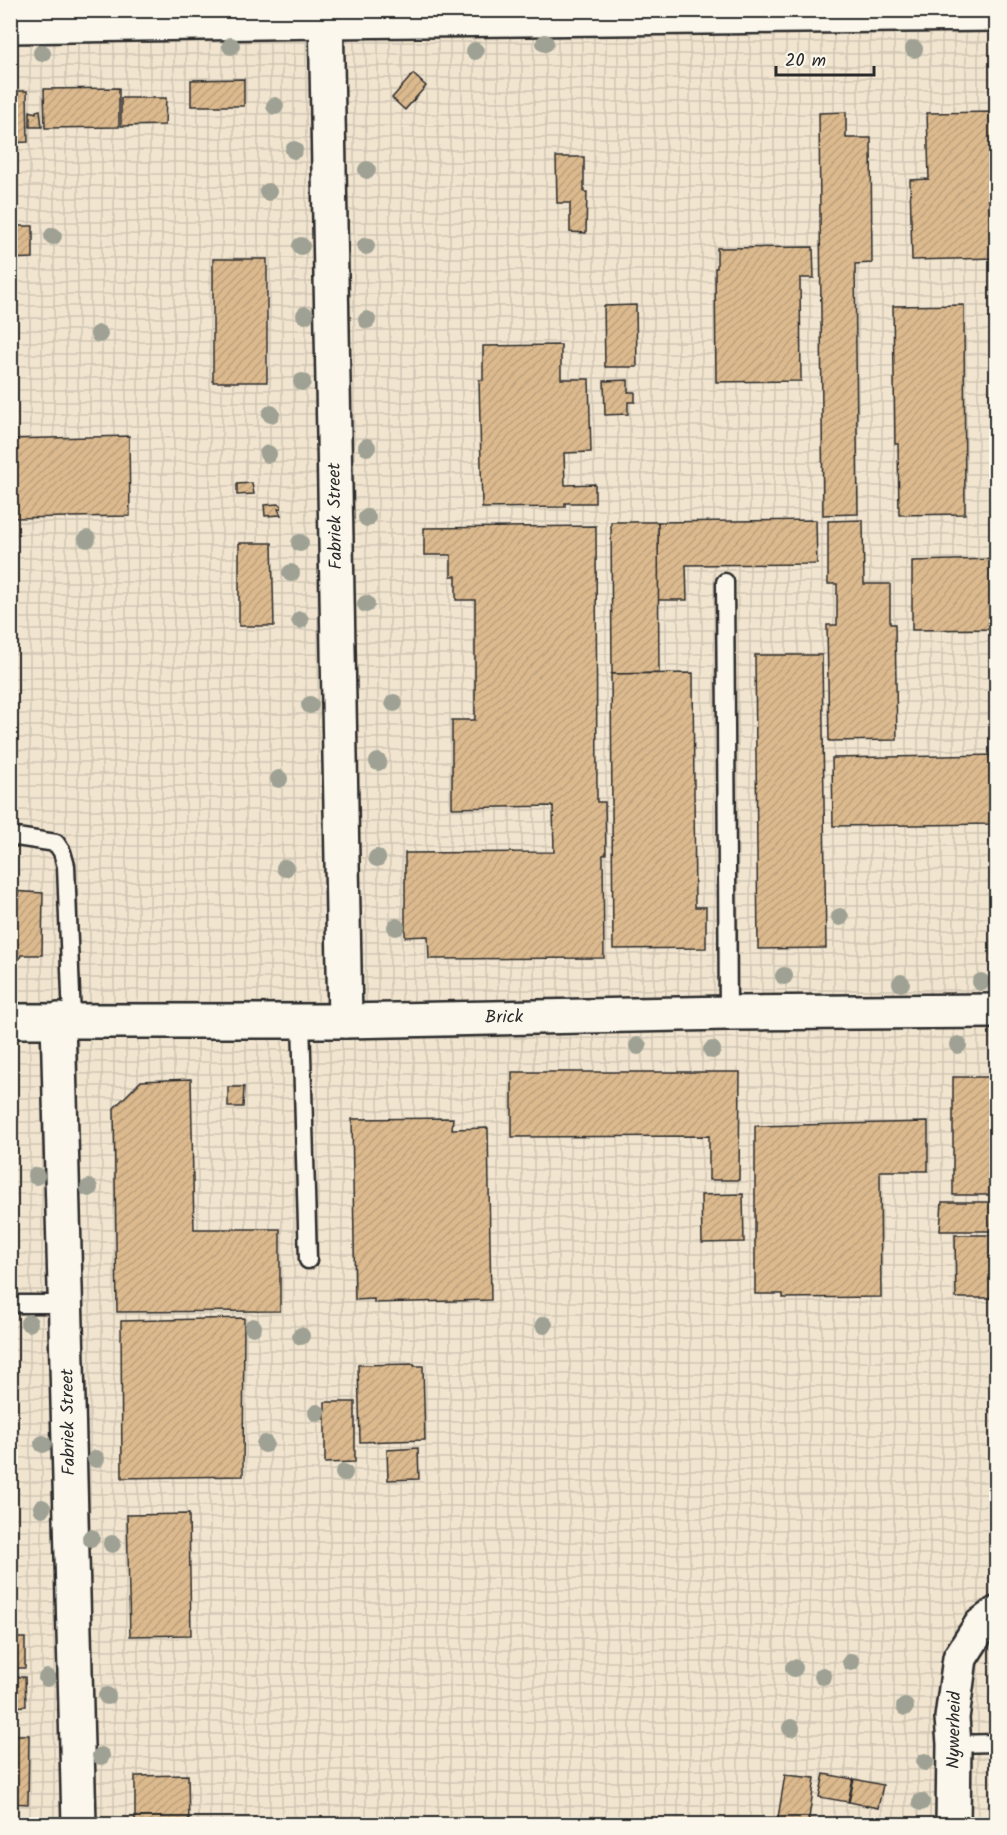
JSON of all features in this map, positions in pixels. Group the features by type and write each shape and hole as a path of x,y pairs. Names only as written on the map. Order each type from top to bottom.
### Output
{"street":[{"path":"10,26 326,16 996,15"},
{"name":"Fabriek Street","path":"326,16 345,1021"},
{"name":"Brick","path":"10,1022 65,1020 345,1021 728,1013 996,1011"},
{"name":"Fabriek Street","path":"65,1020 66,1304 79,1824"},
{"name":"Nywerheid","path":"953,1824 952,1718 960,1658 981,1625 996,1614"}],"lane":[{"path":"725,582 728,1013"},
{"path":"10,837 56,843 64,859 66,866 65,1020"},
{"path":"301,1021 308,1260"},
{"path":"10,1304 66,1304"},
{"path":"954,1744 996,1743"}],"shaded area":[{"path":"11,11 996,11 996,1824 11,1824"}],"building":[{"path":"413,74 426,86 405,110 392,98"},
{"path":"244,79 244,106 191,106 191,80"},
{"path":"119,88 119,127 45,128 44,89"},
{"path":"10,91 27,91 28,142 10,143"},
{"path":"121,98 166,98 165,125 121,126"},
{"path":"40,110 42,127 30,127 30,111 36,113"},
{"path":"846,112 846,138 871,138 872,263 855,264 858,514 823,515 819,113"},
{"path":"996,112 996,258 912,260 910,180 929,179 927,113"},
{"path":"556,157 584,157 584,192 587,192 586,233 570,232 570,203 557,203"},
{"path":"10,226 33,226 33,258 10,259"},
{"path":"813,247 814,278 800,278 801,381 716,382 715,268 717,268 717,248"},
{"path":"213,259 267,259 267,382 213,382"},
{"path":"636,305 637,367 605,367 604,306"},
{"path":"964,305 965,514 899,515 898,444 895,444 893,306"},
{"path":"561,345 561,379 589,379 591,452 564,453 565,485 595,484 595,503 565,503 565,507 482,508 479,380 483,380 483,346"},
{"path":"628,380 628,392 635,392 635,402 628,402 628,414 605,415 604,381"},
{"path":"129,436 130,516 10,518 10,439"},
{"path":"252,483 254,494 237,495 237,484"},
{"path":"264,505 281,505 278,509 281,515 265,516"},
{"path":"816,520 817,564 686,565 687,600 658,600 658,522"},
{"path":"863,520 864,584 890,584 890,624 895,624 897,740 829,741 827,625 837,625 837,584 828,584 828,521"},
{"path":"611,522 658,522 659,673 612,674"},
{"path":"596,526 597,802 605,802 604,958 429,959 428,936 405,937 405,853 554,852 553,806 452,808 452,720 475,720 475,600 456,600 456,576 451,576 451,555 424,555 424,528"},
{"path":"239,543 272,543 274,626 239,626"},
{"path":"996,559 996,629 912,630 912,561"},
{"path":"755,655 822,655 826,948 758,949"},
{"path":"693,673 695,907 706,907 706,948 613,949 611,674"},
{"path":"996,755 996,824 833,826 832,758"},
{"path":"10,883 11,891 43,893 42,955 21,955 20,958 10,958"},
{"path":"512,1072 740,1072 739,1180 709,1180 709,1136 512,1137"},
{"path":"953,1077 996,1077 996,1195 953,1195"},
{"path":"191,1079 194,1229 280,1229 280,1311 117,1312 114,1108 141,1081"},
{"path":"228,1087 244,1087 243,1107 228,1107"},
{"path":"453,1118 452,1129 488,1128 491,1300 374,1303 374,1299 355,1300 352,1119"},
{"path":"928,1122 928,1171 880,1171 881,1297 783,1298 783,1294 755,1294 755,1126"},
{"path":"743,1194 744,1242 702,1243 701,1195"},
{"path":"942,1202 996,1202 996,1231 940,1231"},
{"path":"955,1235 996,1235 996,1298 956,1298"},
{"path":"244,1318 243,1476 122,1478 121,1321"},
{"path":"414,1364 414,1366 423,1366 425,1440 360,1442 358,1365"},
{"path":"325,1402 355,1402 355,1462 325,1463"},
{"path":"418,1448 419,1479 388,1480 387,1450"},
{"path":"10,1495 14,1495 14,1537 10,1537"},
{"path":"189,1514 191,1635 130,1636 127,1515"},
{"path":"12,1638 25,1638 25,1668 13,1668"},
{"path":"13,1677 25,1677 26,1706 13,1707"},
{"path":"11,1735 29,1735 28,1804 10,1803"},
{"path":"824,1774 853,1779 848,1802 819,1797"},
{"path":"188,1775 189,1824 135,1824 135,1776"},
{"path":"785,1775 815,1778 808,1824 777,1824"},
{"path":"854,1779 883,1785 878,1808 849,1802"}]}
